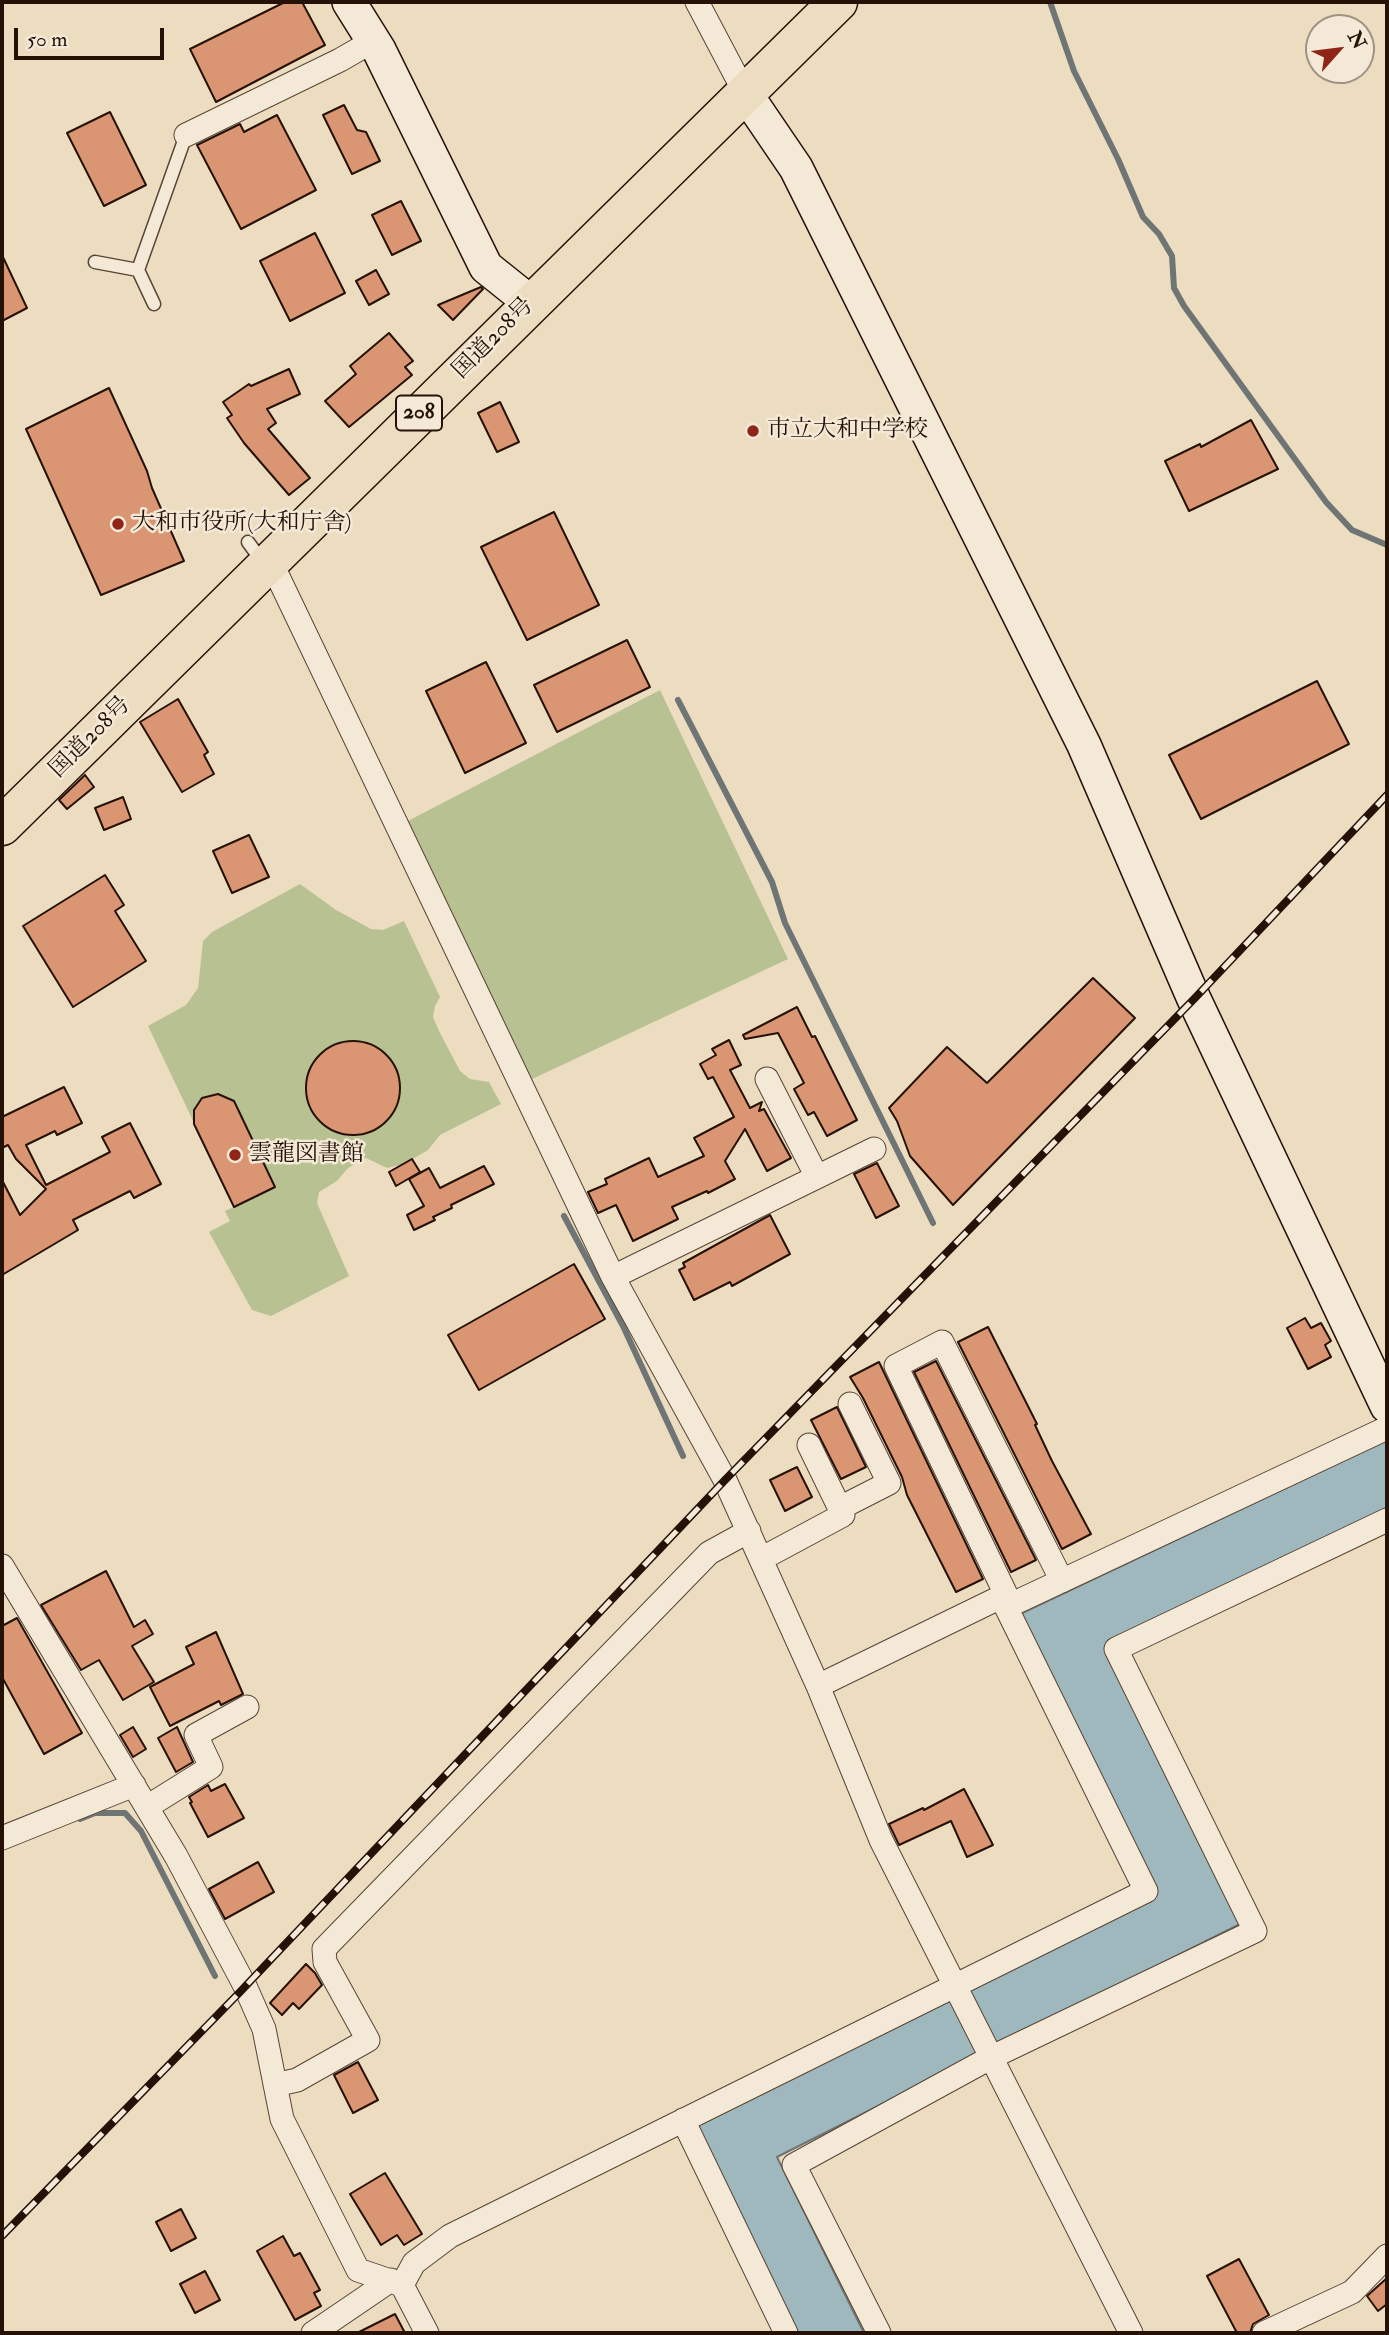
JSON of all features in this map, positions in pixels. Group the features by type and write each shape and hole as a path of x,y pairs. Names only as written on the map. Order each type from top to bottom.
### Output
{"highway":[{"name":"国道208号","path":"2,826 261,556 531,303 838,2"}],"street":[{"path":"349,2 373,41 486,267 531,303"},
{"path":"697,2 745,93 796,167 912,405 1084,745 1210,1034 1387,1406"},
{"path":"186,135 373,41"},
{"path":"261,556 613,1277 725,1480 818,1686 881,1840 1131,2333"},
{"path":"767,1079 817,1177"},
{"path":"613,1277 874,1149"},
{"path":"313,2333 396,2283 414,2263 450,2236 1146,1891 1006,1607 1008,1600 896,1366 943,1342 1062,1581"},
{"path":"840,1508 889,1483 850,1404"},
{"path":"818,1686 1008,1600 1062,1581 1387,1428"},
{"path":"761,1559 843,1515 808,1445"},
{"path":"879,2333 794,2165 990,2058 1255,1931 1116,1649 1387,1520"},
{"path":"275,2085 297,2080 368,2040 325,1962 324,1949 709,1553 749,1531"},
{"path":"2,1566 176,1856 245,1986 264,2029 282,2119 359,2270 396,2283 427,2333"},
{"path":"147,1807 211,1767 196,1735 247,1707"},
{"path":"2,1838 134,1786"},
{"path":"683,2120 786,2333"},
{"path":"1264,2333 1352,2292 1387,2256"}],"lane":[{"path":"154,304 140,274 186,135"},
{"path":"95,262 140,274"}],"green space":[{"path":"660,690 788,959 530,1080 404,823"},
{"path":"300,884 336,910 371,929 383,930 404,921 440,997 433,1017 460,1071 470,1079 489,1082 501,1104 440,1135 428,1150 404,1164 387,1168 366,1158 348,1168 337,1181 319,1192 317,1203 349,1276 271,1316 252,1310 209,1232 230,1221 225,1211 234,1207 148,1026 186,1005 198,988 203,941 212,932"}],"water":[{"path":"1387,1440 1387,1511 1105,1647 1240,1924 777,2157 864,2333 798,2333 696,2124 1154,1899 1018,1615"}],"building":[{"path":"285,2 302,2 325,45 216,102 190,49"},
{"path":"344,105 357,130 366,132 380,161 352,174 323,115"},
{"path":"110,112 146,185 104,206 67,133"},
{"path":"277,115 316,190 241,229 197,145 240,124 244,132"},
{"path":"401,201 421,241 392,255 372,215"},
{"path":"315,233 345,293 290,321 260,261"},
{"path":"2,255 27,308 2,321"},
{"path":"376,270 389,294 369,305 356,281"},
{"path":"481,287 483,289 453,320 438,305"},
{"path":"389,333 413,361 405,367 412,375 349,427 325,401 356,374 350,366"},
{"path":"289,369 300,394 267,409 276,423 268,429 310,478 289,495 244,443 227,418 232,415 223,402 249,384 251,386"},
{"name":"大和市役所(大和庁舎)","path":"109,388 184,561 101,595 26,429"},
{"path":"500,402 519,442 497,452 478,413"},
{"path":"1251,420 1278,469 1189,511 1165,461 1200,444 1201,447"},
{"path":"554,512 599,605 527,640 481,547"},
{"path":"627,640 650,687 557,732 534,685"},
{"path":"486,662 526,743 465,773 426,691"},
{"path":"1317,681 1349,744 1201,819 1169,755"},
{"path":"178,699 208,752 204,755 214,774 182,792 140,722"},
{"path":"85,775 94,787 67,809 59,800"},
{"path":"123,797 131,819 104,830 95,808"},
{"path":"249,835 269,877 232,893 213,851"},
{"path":"105,875 124,905 115,911 146,961 73,1007 23,926"},
{"path":"1093,978 1135,1018 953,1205 910,1156 897,1121 889,1108 947,1047 987,1083"},
{"path":"797,1007 812,1037 815,1036 857,1120 827,1136 814,1112 808,1115 794,1089 804,1083 778,1033 745,1039 743,1035"},
{"path":"729,1040 741,1065 730,1070 750,1108 762,1102 759,1111 764,1109 791,1158 767,1171 745,1129 725,1161 735,1179 672,1207 678,1219 633,1241 616,1205 598,1213 588,1192 607,1184 605,1179 649,1158 658,1177 704,1156 694,1138 734,1117 713,1077 708,1079 700,1064 716,1055 712,1049"},
{"path":"353,1041 371,1045 386,1055 396,1070 400,1088 396,1106 386,1121 371,1131 353,1135 335,1131 320,1121 310,1106 306,1088 310,1070 320,1055 335,1045"},
{"path":"64,1087 82,1123 57,1135 55,1131 26,1145 46,1185 110,1152 102,1137 130,1123 161,1184 134,1198 130,1191 73,1220 78,1230 2,1275 2,1180 20,1215 46,1189 16,1159 8,1145 2,1148 2,1117"},
{"name":"雲龍図書館","path":"218,1094 234,1101 275,1187 234,1207 194,1124 194,1110 202,1098"},
{"path":"412,1159 420,1172 396,1186 389,1172"},
{"path":"877,1163 899,1206 876,1218 854,1174"},
{"path":"484,1166 494,1184 451,1205 452,1208 433,1217 435,1220 414,1230 407,1215 424,1206 409,1179 429,1168 440,1188"},
{"path":"770,1215 790,1254 732,1286 730,1282 694,1300 679,1270 685,1267 683,1263"},
{"path":"574,1264 605,1319 479,1390 448,1335"},
{"path":"1305,1318 1311,1328 1321,1323 1331,1341 1325,1345 1331,1357 1308,1369 1287,1328"},
{"path":"988,1327 1037,1424 1035,1425 1052,1461 1091,1534 1062,1549 958,1342"},
{"path":"936,1361 1036,1560 1011,1572 914,1372"},
{"path":"879,1362 983,1579 956,1592 907,1495 902,1477 850,1377"},
{"path":"837,1407 866,1467 841,1479 811,1420"},
{"path":"797,1467 812,1497 785,1511 770,1480"},
{"path":"106,1571 134,1627 145,1620 153,1634 132,1646 154,1682 123,1700 99,1660 81,1670 41,1605"},
{"path":"17,1618 82,1733 44,1754 2,1677 2,1626"},
{"path":"216,1632 243,1694 221,1705 219,1701 170,1726 150,1687 194,1664 186,1647"},
{"path":"133,1727 146,1749 133,1757 120,1735"},
{"path":"177,1727 193,1762 176,1772 158,1738"},
{"path":"225,1784 244,1818 208,1837 189,1797 208,1785 211,1791"},
{"path":"964,1789 993,1845 967,1857 951,1821 899,1845 889,1824 923,1808 924,1810"},
{"path":"258,1862 274,1892 225,1919 209,1889"},
{"path":"306,1964 322,1985 299,2009 293,2003 282,2015 270,2003"},
{"path":"358,2062 378,2100 353,2113 334,2075"},
{"path":"385,2173 422,2234 404,2245 397,2235 381,2245 350,2194"},
{"path":"181,2209 196,2238 171,2251 156,2222"},
{"path":"283,2236 294,2256 300,2253 320,2290 314,2293 321,2306 295,2320 257,2251"},
{"path":"1239,2259 1269,2315 1253,2324 1250,2333 1237,2333 1207,2276"},
{"path":"205,2271 220,2300 195,2313 180,2284"},
{"path":"1387,2278 1387,2304 1378,2311 1367,2296"},
{"path":"395,2314 405,2333 357,2333"}],"waterway":[{"path":"1050,2 1074,71 1118,159 1143,217 1159,234 1172,256 1174,288 1184,306 1326,502 1352,530 1387,545"},
{"path":"678,700 772,882 785,923 933,1223"},
{"path":"564,1216 623,1326 683,1456"},
{"path":"80,1819 95,1813 125,1813 141,1831 215,1976"}],"railway":[{"path":"2,2236 239,1993 725,1480 1194,999 1387,795"}],"place":[{"name":"市立大和中学校","path":"753,431"},
{"name":"大和市役所(大和庁舎)","path":"118,524"},
{"name":"雲龍図書館","path":"235,1155"}]}
